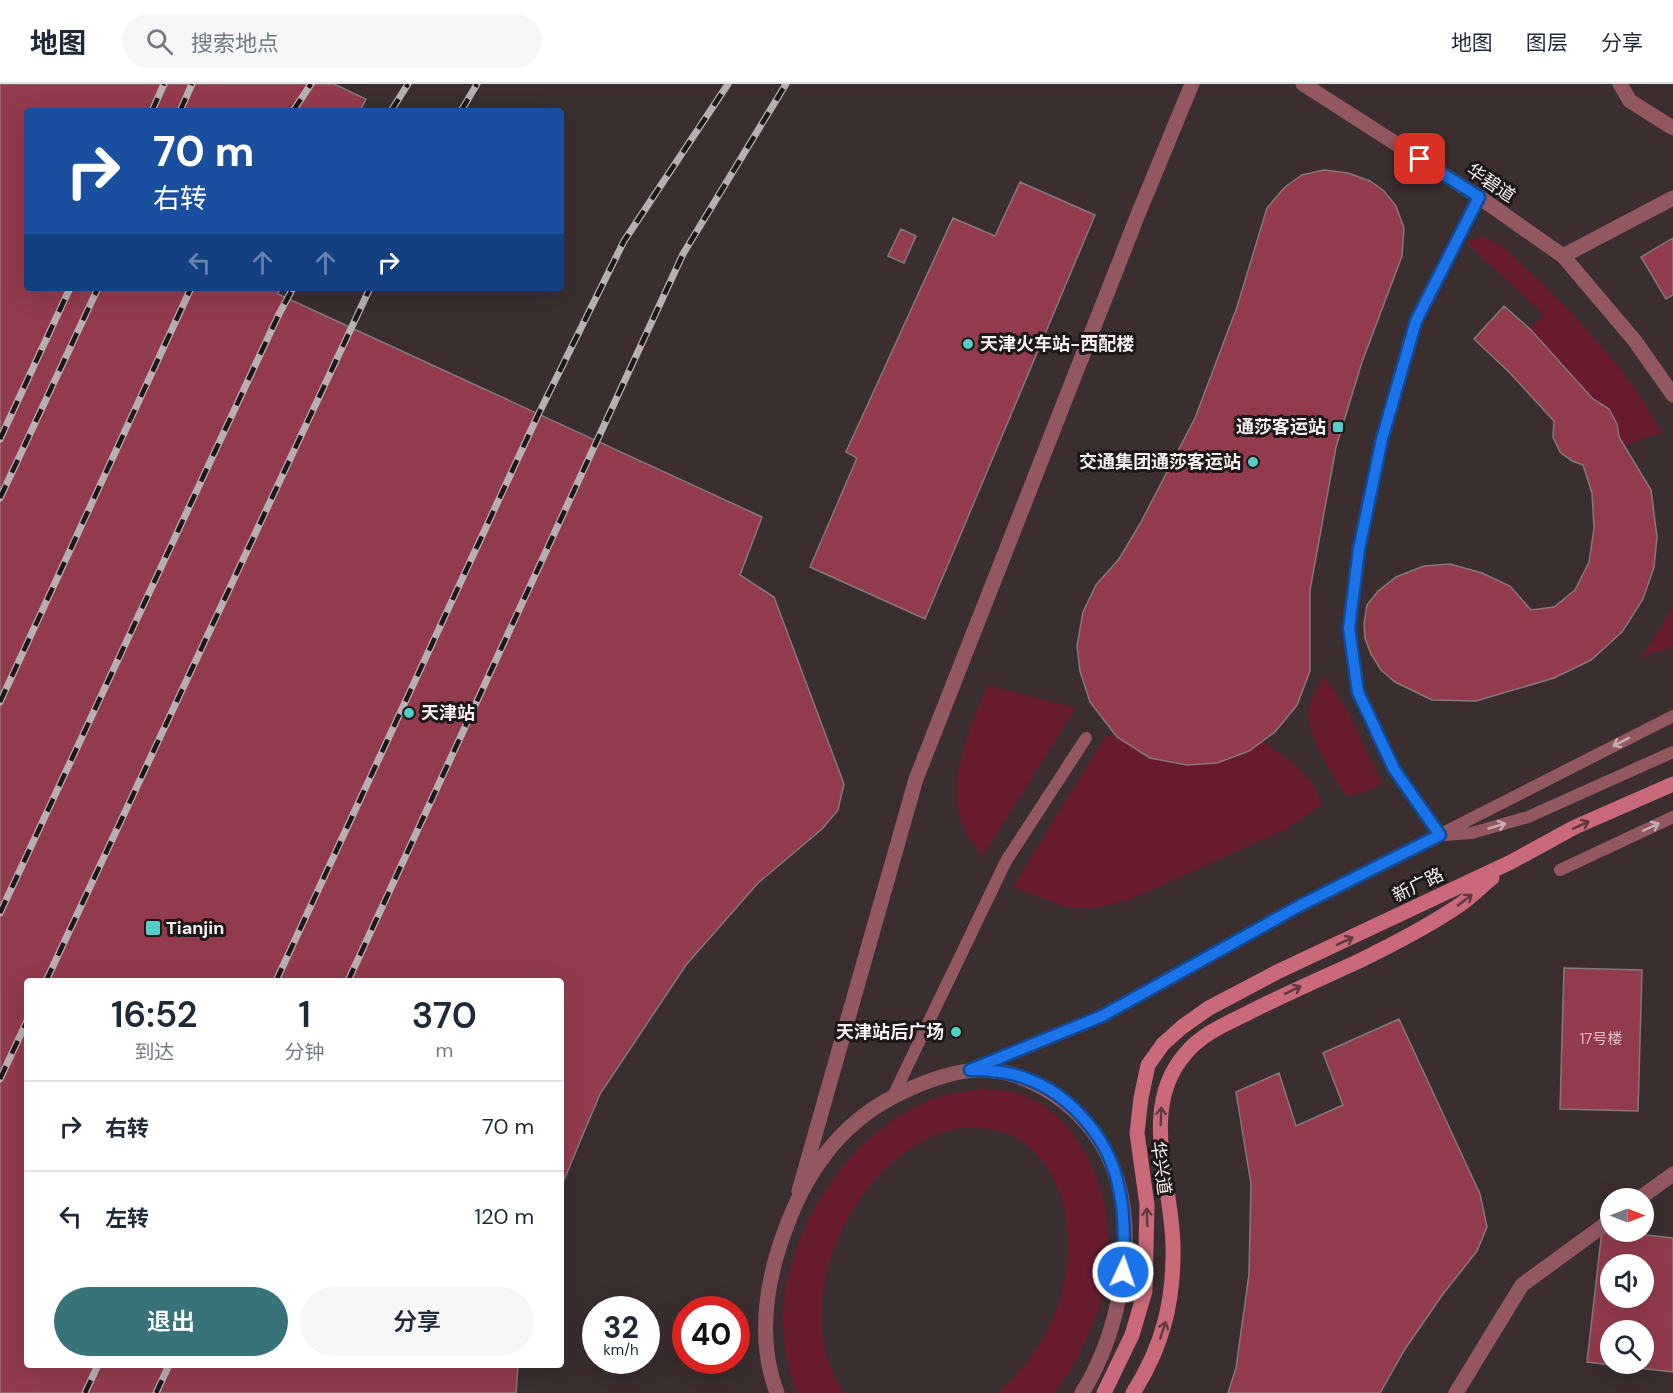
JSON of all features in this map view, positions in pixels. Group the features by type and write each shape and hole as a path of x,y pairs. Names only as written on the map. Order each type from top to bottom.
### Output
{"main road":[{"name":"新广路","path":"1182,1027 1209,1008 1277,972 1511,862 1575,827 1673,784"},
{"path":"1133,1393 1158,1346 1168,1317 1171,1296 1173,1244 1160,1136 1161,1108 1166,1085 1174,1067 1203,1035 1404,938 1461,904 1511,862"},
{"name":"华兴道","path":"1104,1393 1132,1335 1145,1292 1147,1205 1137,1132 1148,1065 1163,1044 1182,1027"}],"street":[{"path":"777,1393 770,1365 765,1327 774,1260 797,1197 916,779 1139,212 1192,84"},
{"name":"华碧道","path":"1303,84 1479,197 1563,256 1635,340 1673,395"},
{"path":"1620,84 1630,101 1673,128"},
{"path":"1563,256 1673,198"},
{"path":"797,1197 819,1163 851,1126 893,1096 940,1076 970,1070 988,1070 1026,1078 1070,1105 1090,1125 1105,1150 1117,1179 1125,1245 1119,1300 1095,1368 1082,1393"},
{"path":"1654,1188 1673,1174"},
{"path":"1456,1393 1522,1285 1600,1228"}],"lane":[{"path":"1440,835 1394,769 1358,692 1349,628 1359,549 1382,439 1416,321 1479,197"},
{"path":"970,1070 1102,1016 1301,905 1673,716"},
{"path":"893,1096 1006,861 1086,738"},
{"path":"1440,835 1472,833 1528,817 1673,752"},
{"path":"1560,870 1673,817"}],"shaded area":[{"path":"1482,236 1505,248 1570,311 1620,368 1662,432 1624,446 1609,409 1593,399 1530,329 1544,315 1466,242"},
{"path":"1673,606 1673,646 1640,658 1659,631"},
{"path":"1324,676 1348,711 1382,784 1361,793 1346,796 1312,734 1308,715 1310,704"},
{"path":"987,685 1076,708 982,857 961,821 957,804 957,787 968,734"},
{"path":"1106,735 1117,737 1150,758 1187,765 1217,763 1263,741 1293,763 1314,785 1322,805 1285,830 1129,900 1096,908 1069,908 1013,887"},
{"path":"984,1089 1016,1093 1042,1105 1064,1123 1081,1146 1095,1172 1104,1200 1109,1259 1105,1287 1091,1329 1071,1368 1055,1393 997,1393 1027,1362 1050,1325 1058,1305 1067,1263 1066,1216 1059,1191 1048,1168 1025,1143 1007,1134 988,1129 958,1129 927,1139 907,1151 875,1180 856,1206 840,1236 828,1267 822,1300 822,1333 829,1364 844,1393 796,1393 785,1351 783,1330 783,1308 788,1276 798,1243 831,1182 853,1155 877,1132 905,1112 941,1096"}],"building":[{"name":"天津站","path":"0,84 334,84 366,99 362,108 24,108 24,291 279,291 278,294 762,517 740,575 774,597 844,784 838,810 822,829 758,883 686,965 600,1094 564,1180 564,978 24,978 24,1368 518,1368 516,1393 0,1393"},
{"name":"交通集团通莎客运站","path":"1324,170 1348,173 1370,181 1384,191 1396,206 1404,228 1402,256 1362,362 1336,447 1310,590 1310,671 1297,705 1275,732 1249,751 1217,763 1187,765 1150,758 1117,737 1090,702 1080,671 1077,646 1083,612 1096,585 1119,559 1140,524 1195,418 1237,307 1267,208 1285,187 1302,175"},
{"name":"天津火车站-西配楼","path":"1020,182 1095,215 925,619 810,567 857,458 846,452 953,218 995,236"},
{"path":"901,229 916,236 904,263 888,256"},
{"path":"1673,238 1673,295 1666,299 1641,257"},
{"path":"1504,306 1530,329 1593,399 1609,409 1617,424 1619,437 1651,490 1657,537 1654,567 1643,599 1622,632 1591,660 1554,678 1476,701 1432,700 1395,682 1381,670 1371,654 1365,638 1364,624 1367,605 1378,591 1396,577 1424,566 1450,564 1482,573 1510,586 1531,610 1554,607 1575,590 1589,562 1594,528 1592,493 1583,465 1572,461 1560,452 1553,437 1554,421 1510,373 1474,339"},
{"path":"1564,968 1642,970 1638,1111 1560,1109"},
{"path":"1399,1019 1480,1194 1487,1227 1477,1251 1443,1294 1405,1349 1380,1393 1228,1393 1236,1368 1249,1274 1251,1184 1236,1092 1279,1073 1296,1126 1343,1105 1323,1053"},
{"path":"1654,1236 1673,1238 1673,1372 1654,1370 1654,1320 1600,1320 1600,1364 1587,1362 1601,1242 1654,1242"}],"railway":[{"path":"153,108 164,84"},
{"path":"181,108 192,84"},
{"path":"295,108 311,84"},
{"path":"393,108 408,84"},
{"path":"463,108 477,84"},
{"path":"277,978 538,415 624,241 728,84"},
{"path":"349,978 683,254 786,84"},
{"path":"0,439 69,291"},
{"path":"0,498 97,291"},
{"path":"0,702 190,291"},
{"path":"0,913 291,291"},
{"path":"47,978 369,291"},
{"path":"0,1079 24,1027"},
{"path":"85,1393 97,1368"},
{"path":"156,1393 168,1368"}],"place":[{"name":"天津火车站-西配楼","path":"968,344"},
{"name":"通莎客运站","path":"1338,427"},
{"name":"交通集团通莎客运站","path":"1253,462"},
{"name":"天津站","path":"409,713"},
{"name":"Tianjin","path":"153,928"},
{"name":"天津站后广场","path":"956,1032"}],"route":[{"path":"1123,1272 1125,1245 1117,1179 1105,1150 1090,1125 1070,1105 1026,1078 988,1070 970,1070 1102,1016 1301,905 1440,835 1394,769 1358,692 1349,628 1359,549 1382,439 1416,321 1479,197 1420,159"}]}
